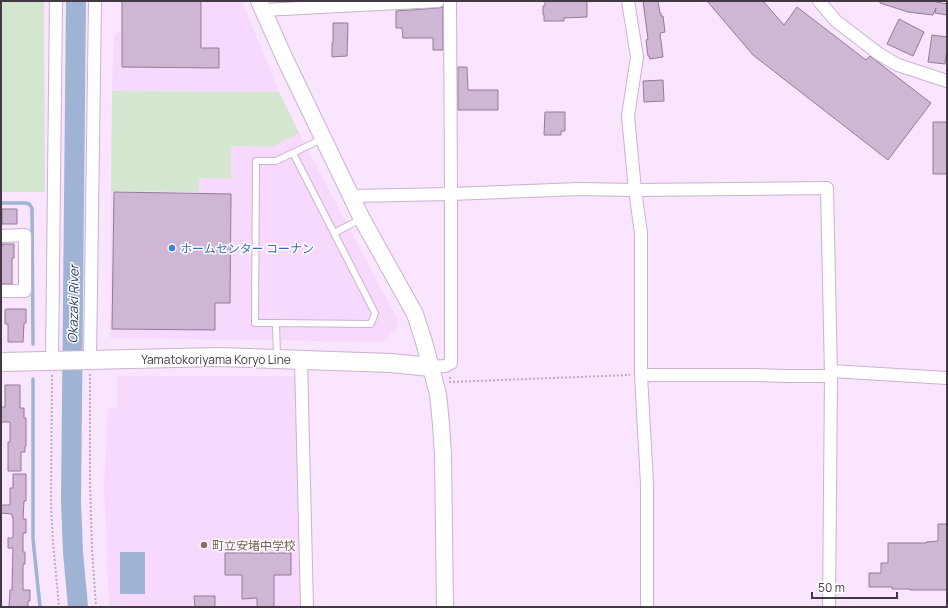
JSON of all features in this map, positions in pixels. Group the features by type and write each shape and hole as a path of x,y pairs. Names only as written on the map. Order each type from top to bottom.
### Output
{"main road":[{"name":"Yamatokoriyama Koryo Line","path":"1,362 219,357 391,363 431,367"}],"street":[{"path":"52,361 56,1"},
{"path":"90,360 95,1"},
{"path":"438,1 261,6 362,219 415,314 424,342 438,394 441,424 443,455 444,607"},
{"path":"431,367 451,364 450,1"},
{"path":"628,1 637,57 628,116 640,233 641,375 647,484 646,607"},
{"path":"819,1 836,21 879,54 898,65 947,81"},
{"path":"351,196 579,189 635,190 827,188 831,374 829,607"},
{"path":"1,236 25,235 25,291 1,291"},
{"path":"301,360 307,607"},
{"path":"641,375 831,374 947,378"}],"lane":[{"path":"292,153 375,313 371,324 255,323 256,162 276,161 292,153 323,138"},
{"path":"334,233 362,219"},
{"path":"276,323 277,359"}],"path":[{"path":"90,360 91,527 96,607"},
{"path":"52,361 51,505 59,607"},
{"path":"451,364 450,382 641,375"}],"shaded area":[{"path":"120,1 242,1 279,92 112,91 114,36 121,29"},
{"path":"299,133 398,321 398,326 382,342 110,338 111,191 199,192 199,178 230,146 272,147"},
{"name":"町立安堵中学校","path":"117,376 297,376 303,607 109,607 104,485 108,409 117,408"}],"green space":[{"path":"1,1 44,1 45,192 1,192"},
{"path":"112,91 279,92 299,133 272,147 231,146 231,179 199,178 199,192 111,191"}],"water":[{"path":"120,552 145,552 145,594 120,594"}],"building":[{"path":"122,1 201,1 201,48 219,48 219,68 122,67"},
{"path":"545,1 587,1 587,17 564,18 564,21 544,21 543,6 545,6"},
{"path":"643,1 658,1 661,16 663,16 665,32 660,33 663,57 650,59 648,56 646,40 648,39"},
{"path":"707,1 763,1 784,25 797,7 866,60 870,56 931,103 888,160 753,55"},
{"path":"880,1 936,1 947,4 947,15 935,13 936,8 933,15 908,12 880,3"},
{"path":"443,7 443,50 433,50 433,38 403,38 402,28 396,28 396,11"},
{"path":"899,19 924,32 913,56 887,44"},
{"path":"333,23 348,23 347,56 332,57"},
{"path":"932,35 947,37 947,55 946,54 945,64 928,62"},
{"path":"458,67 467,67 468,90 498,90 498,110 458,110"},
{"path":"663,80 664,101 644,102 643,81"},
{"path":"545,112 565,112 565,131 561,131 561,135 544,135"},
{"path":"933,122 947,122 947,174 933,174"},
{"name":"ホームセンター コーナン","path":"114,192 231,194 230,303 215,303 215,330 112,329"},
{"path":"2,209 17,209 17,224 2,224"},
{"path":"2,244 14,244 14,258 12,258 12,284 1,284"},
{"path":"6,309 26,309 26,323 24,323 23,342 8,342 8,324 5,324"},
{"path":"5,385 20,385 20,408 24,408 24,418 26,418 26,446 25,452 21,452 21,471 8,471 10,422 1,422 1,407 5,407"},
{"path":"13,474 26,474 26,501 24,501 23,519 26,519 26,533 23,533 23,552 25,552 25,564 23,564 23,590 30,590 30,601 28,601 28,607 9,607 10,590 12,590 13,548 8,548 8,538 13,538 13,517 12,514 1,513 1,505 10,505 10,488 13,488"},
{"path":"938,524 947,524 947,590 910,590 892,589 892,587 869,587 869,573 881,573 881,563 888,563 888,543 926,543 938,541"},
{"path":"225,553 291,553 291,575 274,575 274,607 257,607 257,598 242,599 242,575 225,575"},
{"path":"194,596 215,596 215,607 195,607"}],"waterway":[{"name":"Okazaki River","path":"76,1 71,502 73,552 78,607"},
{"path":"1,203 26,203 32,208 33,344"},
{"path":"33,379 33,539 40,607"}],"place":[{"name":"ホームセンター コーナン","path":"172,248"},
{"name":"町立安堵中学校","path":"204,545"}]}
